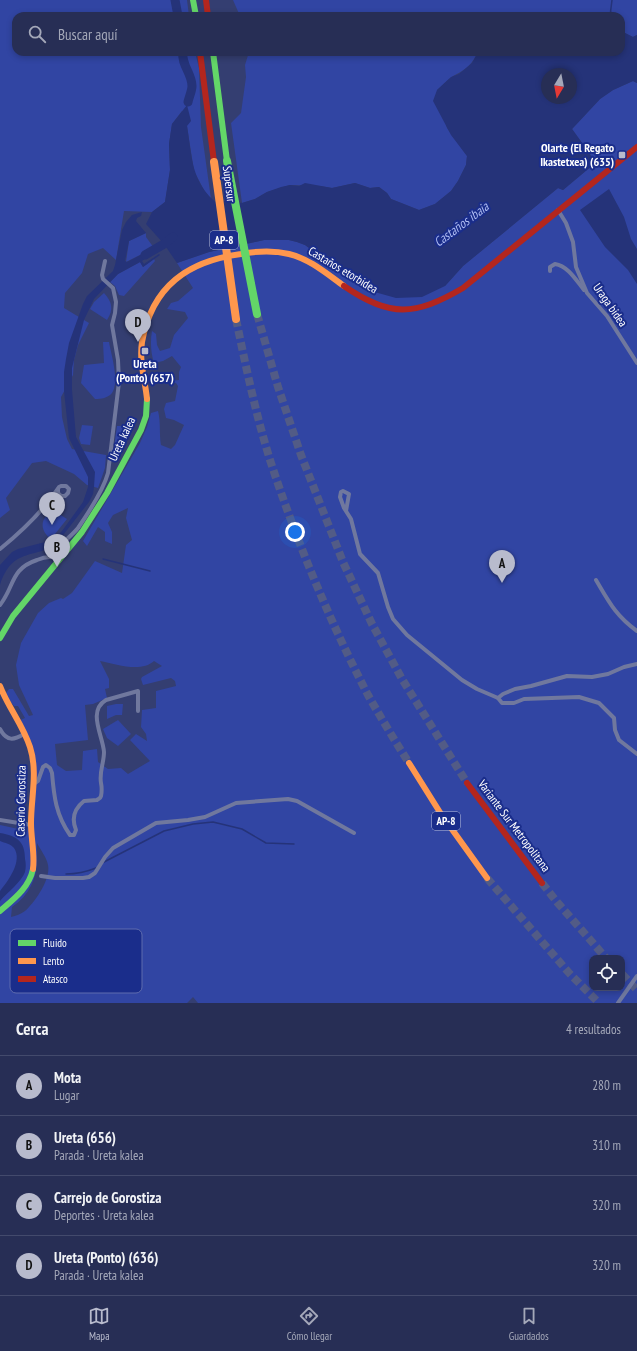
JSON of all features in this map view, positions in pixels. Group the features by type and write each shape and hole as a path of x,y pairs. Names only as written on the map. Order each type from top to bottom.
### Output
{"main road":[{"path":"193,0 195,12"},
{"path":"206,0 208,12"},
{"name":"Supersur","path":"201,56 236,319"},
{"name":"Supersur","path":"213,56 226,161 257,314"},
{"name":"Castaños etorbidea","path":"182,274 206,262 232,255 259,251 282,252 303,259 370,302 395,309 416,309 438,302 462,288 637,147"},
{"name":"Ureta kalea","path":"0,638 9,621 57,558 84,530 120,471 137,438 147,409 141,359 144,338 150,316 155,304 166,289 182,274"},
{"name":"Caserio Gorostiza","path":"0,686 3,696 24,734 33,756 34,767 31,825 34,858 31,877 22,892 0,910"},
{"name":"AP-8","path":"409,763 441,814 487,878"},
{"name":"Variante Sur Metropolitana","path":"467,783 542,883"}],"street":[{"name":"Uraga bidea","path":"558,210 566,224 573,242 576,266 587,293 607,316 637,363"},
{"name":"Ureta kalea","path":"57,558 56,552 77,528 103,487 108,473 119,382 118,360 112,326 116,302 113,288 103,279 102,270 105,261"},
{"path":"550,271 550,266 555,264 563,267 587,293"},
{"path":"0,549 15,537 34,518 58,489"},
{"path":"346,511 352,520 360,554 378,572 393,619 407,635 462,680 477,689 498,698 502,703 514,703 524,699 579,697 599,703 614,718 615,730 619,740 637,754"},
{"path":"0,605 5,598 14,577 26,564 42,558 57,558"},
{"path":"596,580 613,610 621,619 637,631"},
{"path":"498,698 515,689 532,686 567,676 598,676 637,664"},
{"path":"33,785 38,781 43,766 46,765 50,768 59,817 70,834 74,835 76,830 74,824 75,810 84,801 97,800 101,795 101,769 104,753 98,726 98,707 106,700 138,691 138,711"},
{"path":"0,729 5,736 12,739 24,734"},
{"path":"41,876 54,878 89,877 95,873 105,856 113,848 147,827 156,823 205,817 236,803 288,800 298,801 354,833"},
{"path":"0,820 31,825"},
{"path":"618,1003 637,976"}],"shaded area":[{"path":"0,0 187,0 188,12 12,12 12,56 196,56 199,68 201,127 211,199 204,190 194,171 187,126 182,111 172,124 169,144 170,170 165,202 152,212 124,211 116,260 103,248 88,254 82,273 65,293 64,308 89,323 78,345 74,360 73,375 61,397 62,417 67,439 72,449 106,455 105,468 98,488 87,485 74,474 46,461 32,463 6,498 10,510 0,518"},
{"path":"233,0 637,0 637,35 633,37 625,33 625,12 611,11 238,12"},
{"path":"248,56 476,56 469,66 450,78 437,90 447,128 467,156 466,165 451,191 435,204 419,210 391,199 387,193 379,187 370,188 355,183 332,188 290,185 267,192 255,199 242,203 231,123 241,113 246,77 245,65"},
{"path":"633,81 637,83 637,1003 198,1003 193,997 187,1003 0,1003 0,825 27,832 32,777 30,755 27,744 16,722 25,718 18,706 14,706 9,700 6,693 9,689 13,689 29,716 33,715 19,685 16,665 21,643 38,613 49,603 61,598 63,599 72,593 95,561 122,573 126,545 132,540 126,518 128,508 113,515 108,523 112,532 112,544 105,541 105,532 98,527 87,546 83,541 140,443 151,413 158,411 161,445 171,449 175,445 184,425 166,418 164,409 166,403 175,401 178,386 176,383 161,382 157,377 170,381 179,380 179,372 181,367 172,356 163,361 154,363 151,347 152,331 156,334 157,345 160,351 170,348 174,335 188,318 185,312 167,309 171,303 178,301 193,288 177,263 209,252 264,240 289,240 305,245 361,285 445,286 463,266 558,188 563,190 594,164 590,154 572,129 600,99 613,90","holes":["100,661 128,667 149,665 154,661 162,666 142,677 141,679 143,685 171,678 175,681 176,686 156,691 156,708 142,710 141,727 146,734 147,741 136,734 130,740 150,761 128,774 121,768 108,769 98,762 97,749 83,751 82,770 66,771 57,765 55,744 88,740 85,705 93,704 107,698 105,689 109,688 109,679","37,843 48,865 45,883 29,907 22,913 11,917 12,907 24,897 32,885 37,863"]},
{"path":"146,233 146,237 154,248 126,262 129,241"},
{"path":"154,259 155,261 124,296 119,295 115,286 110,282 118,274 140,262 143,267"},
{"path":"104,293 109,299 111,306 111,312 107,320 90,309 94,302"},
{"path":"103,342 109,342 115,382 114,388 110,395 104,398 95,399 81,383 84,365 104,363"},
{"path":"82,425 93,426 90,445 81,444 79,438"},
{"path":"117,426 131,426 129,436 119,455 113,454"},
{"path":"50,513 59,514 67,519 51,539 43,530 44,519"},
{"path":"123,704 122,715 116,715 107,719 107,706"},
{"path":"118,720 131,734 118,746 107,738 103,729"}],"water":[{"name":"Castaños ibaia","path":"625,33 633,37 637,35 637,83 633,81 613,90 600,99 572,129 590,154 594,164 563,190 558,188 463,266 445,286 422,297 396,298 371,291 367,285 361,285 305,245 289,240 264,240 209,252 177,263 164,244 146,224 152,212 165,202 170,170 169,144 172,124 187,105 191,121 187,126 194,169 202,187 218,204 224,201 242,203 255,199 267,192 290,185 299,186 305,183 332,188 355,183 370,188 379,187 387,193 391,199 419,210 435,204 451,191 466,165 467,156 451,135 433,101 437,90 451,77 459,74 472,63 476,56 625,56"},
{"path":"609,189 624,217 631,239 637,249 637,284 628,270 605,247 580,210"},
{"path":"142,212 141,216 137,218 136,221 146,233 129,241 125,261 127,262 154,248 156,251 142,261 144,264 159,254 160,255 143,267 140,262 118,274 94,299 84,320 72,368 72,390 76,437 95,472 93,494 89,502 60,539 61,542 42,551 18,559 11,564 0,585 0,565 12,552 53,540 62,531 83,502 88,487 88,477 69,438 64,391 64,372 69,343 87,296 113,271 122,230 126,222 132,215"},
{"path":"0,833 19,840 25,853 26,866 25,872 21,879 0,901 0,891 13,871 17,859 14,848 0,841"}],"waterway":[{"path":"175,0 177,12"},
{"path":"610,12 612,0"},
{"path":"183,56 192,81 192,90 188,102"},
{"path":"145,255 173,237"},
{"path":"103,559 150,571"},
{"path":"104,862 164,831 193,824 213,822 242,829 266,843 294,844"},
{"path":"66,874 74,874 96,868"}],"tunnel":[{"path":"257,314 278,387 301,455 343,562 372,624 402,679 467,783"},
{"path":"236,319 252,391 271,463 303,552 340,639 368,695 409,763"},
{"path":"487,878 570,974 599,1003"},
{"path":"542,883 603,955"},
{"path":"625,977 637,990"}],"traffic: fast":[{"path":"193,0 195,12"},
{"path":"214,56 227,161"},
{"path":"227,161 257,314"},
{"path":"0,638 13,616 82,532 107,493 141,430 146,416 147,399"},
{"path":"0,911 16,897 28,882 33,869"}],"traffic: slow":[{"path":"214,162 236,319"},
{"path":"147,399 141,357 142,342 147,322 154,306 164,291 175,280 189,270 222,257 253,252 277,252 304,259 318,267 344,286"},
{"path":"0,686 27,739 34,766 31,823 34,858 33,869"},
{"path":"409,763 441,814 487,878"}],"traffic: jam":[{"path":"206,0 208,12"},
{"path":"201,56 214,162"},
{"path":"344,286 375,304 403,310 431,304 446,297 463,288 637,147"},
{"path":"467,783 542,883"}],"place":[{"name":"Olarte (El Regato Ikastetxea) (635)","path":"622,155"},
{"name":"Ureta (Ponto) (636)","path":"138,342"},
{"name":"Ureta (Ponto) (657)","path":"145,351"},
{"name":"Carrejo de Gorostiza","path":"52,525"},
{"name":"Ureta (656)","path":"57,567"},
{"name":"Mota","path":"502,583"}]}
